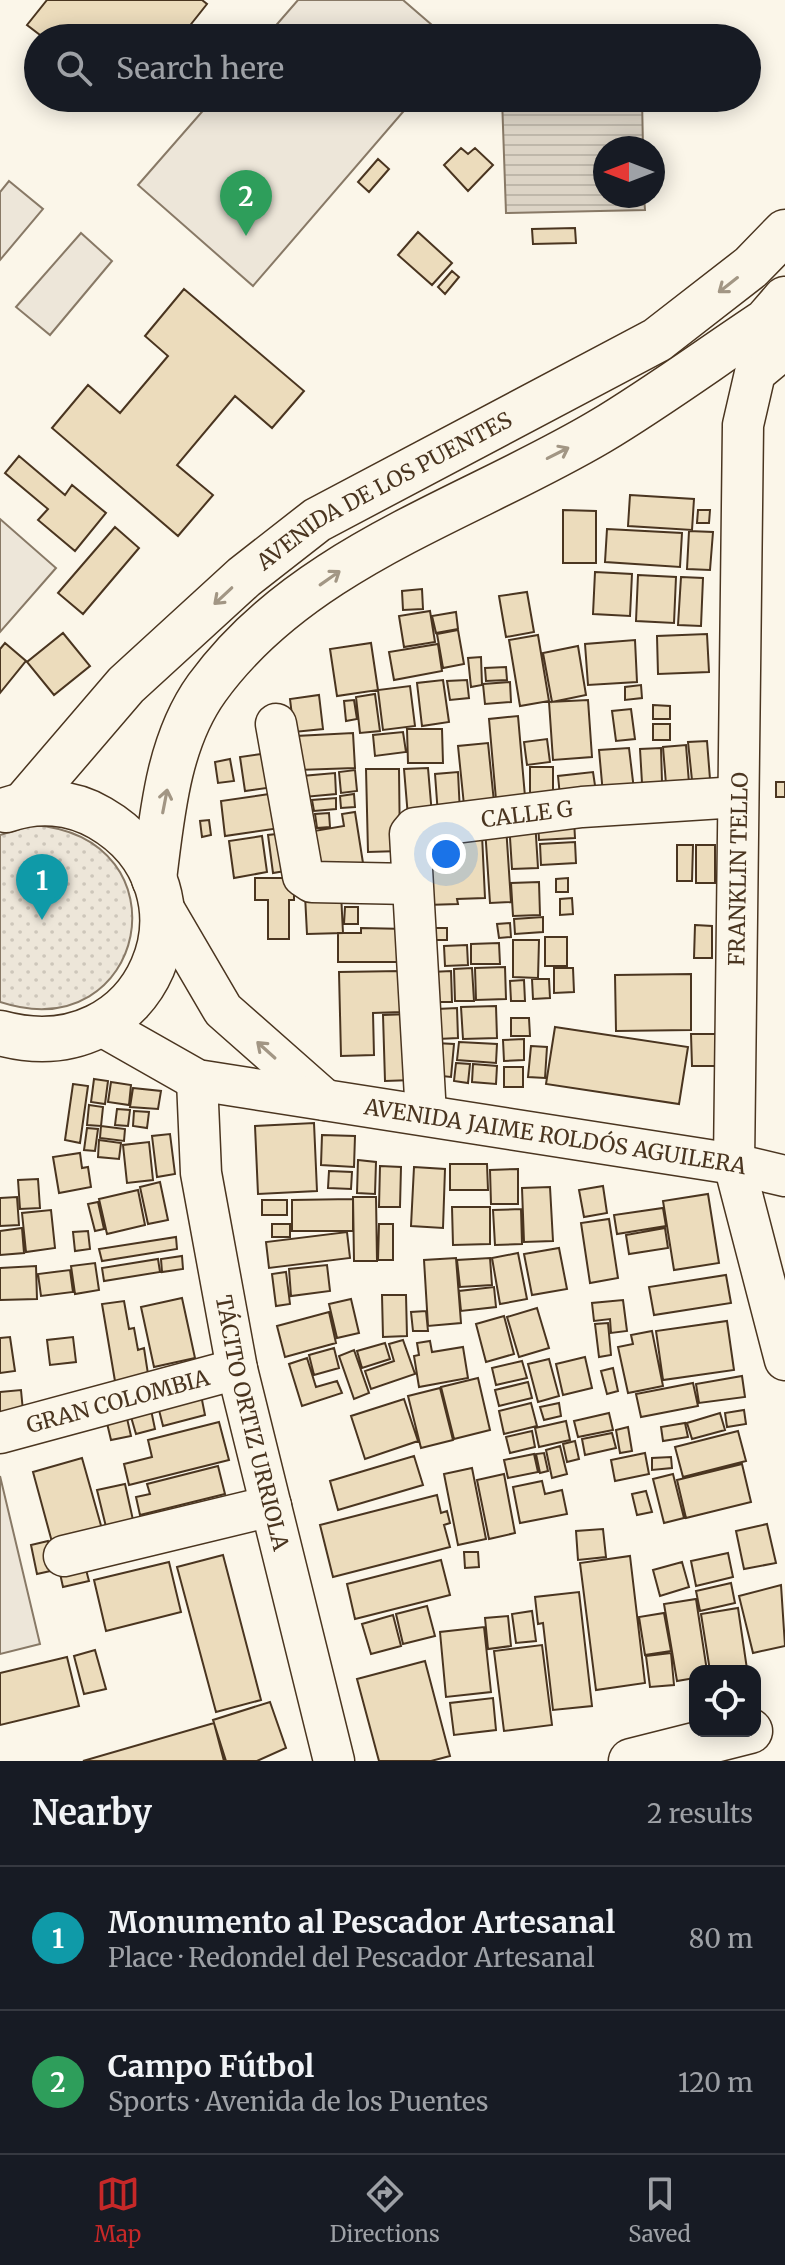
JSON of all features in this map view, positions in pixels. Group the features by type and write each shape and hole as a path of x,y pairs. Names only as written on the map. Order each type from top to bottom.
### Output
{"main road":[{"name":"AVENIDA DE LOS PUENTES","path":"12,808 126,685 244,577 317,520 657,340 751,267 785,232"},
{"name":"AVENIDA DE LOS PUENTES","path":"102,1026 130,1004 150,974 161,940 157,891 163,802 180,740 205,690 272,619 362,555 599,432 766,321 785,299"},
{"path":"12,808 56,803 97,816 116,827 138,850 157,891"},
{"path":"0,1033 31,1042 68,1039 102,1026"},
{"path":"761,1728 785,1722"},
{"path":"631,1761 725,1737"}],"street":[{"name":"FRANKLIN TELLO","path":"770,360 743,425 734,1164 785,1360"},
{"path":"276,724 303,876 312,882 411,884"},
{"name":"CALLE G","path":"426,1115 410,834 422,825 582,807 738,797"},
{"path":"157,891 223,1010 325,1100"},
{"name":"AVENIDA JAIME ROLDÓS AGUILERA","path":"102,1026 197,1080 734,1164 785,1176"},
{"name":"TÁCITO ORTIZ URRIOLA","path":"197,1080 201,1173 237,1369 334,1761"},
{"name":"GRAN COLOMBIA","path":"0,1433 237,1369"},
{"path":"64,1556 271,1506"}],"shaded area":[{"path":"298,0 403,0 431,24 277,24"},
{"path":"202,112 403,112 253,286 138,185"},
{"path":"502,112 642,112 643,136 593,136 593,208 645,210 506,213"},
{"path":"9,181 43,209 0,260 0,192"},
{"path":"81,233 112,261 50,335 16,307"},
{"path":"0,519 56,568 0,632"},
{"path":"33,825 83,838 115,864 130,899 130,936 116,970 89,996 50,1009 0,1002 0,835"},
{"path":"0,1476 40,1644 0,1654"}],"building":[{"path":"47,0 202,0 207,4 191,24 28,24"},
{"path":"461,148 468,154 475,148 493,165 468,191 444,165"},
{"path":"378,159 389,169 369,192 358,182"},
{"path":"575,228 576,243 533,244 532,229"},
{"path":"418,232 452,263 432,285 398,255"},
{"path":"452,271 459,277 445,294 438,287"},
{"path":"184,289 304,391 272,428 235,396 177,465 213,495 178,536 52,428 88,385 120,413 168,356 145,336"},
{"path":"19,456 65,495 72,485 106,513 75,551 38,520 48,509 5,473"},
{"path":"630,495 694,499 692,530 628,526"},
{"path":"563,510 596,511 596,563 563,563"},
{"path":"698,510 710,510 709,523 697,523"},
{"path":"115,527 139,548 83,614 58,593"},
{"path":"607,529 682,533 680,567 605,562"},
{"path":"689,531 713,532 710,570 687,569"},
{"path":"595,572 632,574 630,616 593,614"},
{"path":"638,575 676,577 674,623 636,621"},
{"path":"681,577 703,578 701,626 678,625"},
{"path":"422,589 423,609 403,610 402,591"},
{"path":"527,592 534,632 506,637 499,596"},
{"path":"430,611 435,642 404,647 399,616"},
{"path":"456,612 458,629 436,633 432,616"},
{"path":"458,630 464,664 443,668 437,634"},
{"path":"63,633 90,666 54,695 27,662"},
{"path":"707,634 709,672 658,674 657,636"},
{"path":"538,635 549,701 520,706 509,640"},
{"path":"635,640 637,682 588,685 585,644"},
{"path":"5,643 26,661 0,693 0,649"},
{"path":"371,643 378,690 337,696 330,649"},
{"path":"438,644 442,671 394,680 389,652"},
{"path":"578,646 586,695 552,702 543,653"},
{"path":"481,657 482,685 471,687 468,658"},
{"path":"506,667 507,680 486,681 485,668"},
{"path":"443,680 449,722 422,726 417,683"},
{"path":"467,680 469,698 450,700 447,681"},
{"path":"510,682 511,702 485,704 483,684"},
{"path":"641,685 642,698 625,700 625,687"},
{"path":"410,686 415,726 383,730 378,690"},
{"path":"375,694 380,731 360,733 356,697"},
{"path":"319,695 323,729 294,732 290,699"},
{"path":"354,700 357,719 346,721 344,701"},
{"path":"588,700 592,757 553,760 549,702"},
{"path":"653,705 670,706 670,719 653,719"},
{"path":"631,709 635,739 616,741 612,711"},
{"path":"518,716 526,808 497,811 489,719"},
{"path":"653,724 670,724 670,740 653,740"},
{"path":"407,729 442,729 443,763 408,763"},
{"path":"403,732 406,752 375,756 373,735"},
{"path":"353,733 355,768 298,770 296,736"},
{"path":"547,739 550,762 527,765 524,742"},
{"path":"707,741 710,779 692,780 688,742"},
{"path":"488,743 495,812 465,815 458,746"},
{"path":"686,745 689,783 666,784 663,747"},
{"path":"629,748 634,790 603,794 599,750"},
{"path":"661,748 662,782 642,783 640,749"},
{"path":"269,753 274,787 245,791 240,757"},
{"path":"230,759 234,781 218,783 215,762"},
{"path":"530,767 553,767 553,801 530,801"},
{"path":"428,768 432,815 408,817 404,769"},
{"path":"366,769 399,769 400,851 368,852"},
{"path":"355,770 357,791 341,793 339,772"},
{"path":"458,772 460,813 438,815 435,774"},
{"path":"593,772 596,792 560,796 558,776"},
{"path":"335,773 336,794 304,797 302,776"},
{"path":"776,782 785,782 785,797 776,797"},
{"path":"283,792 287,827 225,836 221,801"},
{"path":"354,794 355,807 341,808 340,796"},
{"path":"336,798 336,809 314,811 312,800"},
{"path":"355,812 363,863 320,870 314,831 344,826 342,814"},
{"path":"329,813 330,827 317,828 315,814"},
{"path":"209,820 211,835 202,837 200,821"},
{"path":"535,820 538,868 512,869 509,822"},
{"path":"574,820 575,838 539,840 538,822"},
{"path":"506,826 511,902 490,903 485,828"},
{"path":"286,833 291,870 273,873 268,835"},
{"path":"482,835 485,898 457,899 458,904 426,905 424,837"},
{"path":"262,836 267,872 234,878 229,841"},
{"path":"575,842 576,863 541,865 540,844"},
{"path":"677,845 693,845 692,881 677,881"},
{"path":"696,845 715,845 715,883 696,883"},
{"path":"255,878 294,878 294,900 289,900 289,939 268,939 268,900 255,900"},
{"path":"568,878 568,892 556,892 556,879"},
{"path":"539,882 540,915 513,916 511,883"},
{"path":"341,893 343,933 307,934 305,895"},
{"path":"572,898 573,914 560,915 560,899"},
{"path":"345,907 358,907 358,924 344,924"},
{"path":"543,917 543,932 515,934 514,919"},
{"path":"510,923 511,937 499,938 497,924"},
{"path":"695,925 712,926 712,958 694,958"},
{"path":"361,928 407,929 407,962 338,962 338,933 361,933"},
{"path":"424,928 447,928 447,940 424,940"},
{"path":"545,937 567,937 567,966 545,966"},
{"path":"513,940 539,940 538,978 513,977"},
{"path":"499,943 500,964 471,964 471,944"},
{"path":"467,945 468,965 445,966 444,946"},
{"path":"505,967 506,999 476,1000 475,968"},
{"path":"472,968 474,1001 455,1001 454,969"},
{"path":"554,968 573,968 574,992 554,993"},
{"path":"401,971 402,1012 373,1013 374,1055 341,1056 339,972"},
{"path":"451,971 452,1002 432,1002 431,972"},
{"path":"691,974 691,1030 616,1031 615,975"},
{"path":"532,979 549,979 550,998 533,999"},
{"path":"524,980 525,1001 511,1001 510,981"},
{"path":"496,1006 497,1038 463,1039 461,1007"},
{"path":"457,1008 458,1038 438,1039 437,1009"},
{"path":"411,1014 413,1080 385,1081 383,1015"},
{"path":"511,1018 529,1018 530,1036 511,1036"},
{"path":"555,1027 688,1047 679,1104 546,1084"},
{"path":"691,1034 721,1034 721,1066 692,1066"},
{"path":"524,1039 524,1060 504,1061 503,1040"},
{"path":"459,1042 497,1044 496,1063 457,1060"},
{"path":"435,1043 454,1044 451,1077 432,1075"},
{"path":"531,1046 547,1047 545,1078 528,1077"},
{"path":"456,1063 470,1064 468,1083 454,1081"},
{"path":"473,1064 497,1066 496,1084 472,1082"},
{"path":"504,1067 523,1067 523,1087 504,1087"},
{"path":"94,1079 108,1081 105,1104 91,1102"},
{"path":"111,1082 131,1085 129,1105 108,1102"},
{"path":"73,1084 88,1086 80,1143 65,1140"},
{"path":"133,1088 161,1091 158,1109 130,1107"},
{"path":"89,1105 103,1107 101,1126 87,1125"},
{"path":"117,1109 130,1110 128,1126 115,1125"},
{"path":"134,1111 149,1112 147,1128 133,1126"},
{"path":"314,1123 317,1191 258,1194 255,1126"},
{"path":"101,1126 125,1129 124,1141 100,1138"},
{"path":"87,1128 98,1129 95,1151 84,1150"},
{"path":"170,1134 175,1174 157,1177 152,1136"},
{"path":"322,1135 355,1136 354,1167 321,1165"},
{"path":"99,1140 121,1143 119,1159 98,1157"},
{"path":"149,1142 153,1180 127,1183 123,1145"},
{"path":"80,1153 82,1168 88,1167 91,1187 59,1193 53,1157"},
{"path":"358,1160 376,1162 375,1194 357,1193"},
{"path":"450,1164 487,1164 488,1190 450,1190"},
{"path":"380,1166 401,1167 400,1207 379,1207"},
{"path":"414,1167 445,1169 443,1228 411,1226"},
{"path":"518,1169 518,1204 491,1204 490,1170"},
{"path":"329,1171 352,1172 351,1189 328,1188"},
{"path":"38,1179 40,1208 20,1209 18,1180"},
{"path":"160,1182 168,1220 148,1224 140,1187"},
{"path":"603,1186 607,1213 584,1217 579,1190"},
{"path":"550,1187 553,1241 524,1242 522,1188"},
{"path":"138,1190 145,1225 107,1234 99,1199"},
{"path":"708,1194 719,1263 674,1270 663,1201"},
{"path":"17,1197 19,1225 0,1226 0,1198"},
{"path":"353,1197 376,1197 377,1261 354,1261"},
{"path":"353,1199 353,1231 292,1231 292,1200"},
{"path":"262,1200 287,1200 287,1215 262,1215"},
{"path":"98,1202 104,1229 95,1231 88,1204"},
{"path":"452,1207 490,1207 490,1244 453,1245"},
{"path":"663,1208 666,1226 617,1234 614,1215"},
{"path":"521,1209 522,1244 495,1245 493,1210"},
{"path":"51,1210 55,1248 26,1252 22,1213"},
{"path":"609,1219 618,1278 590,1283 581,1223"},
{"path":"272,1224 290,1224 290,1237 272,1237"},
{"path":"379,1224 393,1224 393,1260 378,1260"},
{"path":"22,1228 24,1253 0,1255 0,1231"},
{"path":"665,1228 668,1248 629,1254 626,1235"},
{"path":"88,1231 90,1249 75,1251 73,1232"},
{"path":"347,1232 350,1258 269,1268 266,1242"},
{"path":"176,1237 177,1249 102,1261 99,1249"},
{"path":"559,1248 567,1289 532,1295 524,1254"},
{"path":"518,1253 527,1299 500,1304 492,1258"},
{"path":"182,1256 183,1269 162,1272 161,1259"},
{"path":"456,1258 461,1323 428,1326 424,1260"},
{"path":"490,1258 492,1285 460,1287 457,1260"},
{"path":"158,1259 160,1272 104,1281 102,1268"},
{"path":"95,1263 99,1290 75,1294 71,1266"},
{"path":"327,1265 330,1291 291,1296 289,1269"},
{"path":"36,1266 37,1299 0,1300 0,1268"},
{"path":"70,1270 73,1292 41,1296 38,1274"},
{"path":"286,1272 290,1304 276,1306 272,1274"},
{"path":"726,1275 731,1303 654,1315 649,1287"},
{"path":"494,1287 496,1307 461,1311 459,1291"},
{"path":"382,1295 406,1295 407,1336 383,1337"},
{"path":"182,1298 195,1358 154,1367 141,1307"},
{"path":"351,1299 359,1333 337,1338 329,1304"},
{"path":"623,1300 627,1331 611,1333 610,1319 594,1321 592,1303"},
{"path":"124,1301 129,1329 134,1328 138,1350 144,1348 150,1387 117,1393 102,1304"},
{"path":"537,1308 549,1348 519,1357 507,1317"},
{"path":"426,1311 428,1331 413,1331 411,1312"},
{"path":"329,1312 336,1343 285,1357 277,1326"},
{"path":"504,1316 514,1354 486,1362 476,1324"},
{"path":"727,1321 734,1370 663,1380 656,1331"},
{"path":"608,1323 611,1355 599,1357 595,1324"},
{"path":"652,1331 663,1386 628,1393 618,1347 633,1344 631,1335"},
{"path":"10,1337 15,1371 0,1373 0,1338"},
{"path":"73,1337 76,1362 50,1365 47,1340"},
{"path":"403,1340 415,1374 371,1389 365,1371 394,1361 389,1344"},
{"path":"430,1341 432,1352 463,1347 468,1378 419,1387 414,1356 419,1355 417,1343"},
{"path":"385,1343 390,1359 362,1368 357,1351"},
{"path":"334,1348 339,1368 314,1375 309,1355"},
{"path":"354,1350 369,1393 354,1399 339,1356"},
{"path":"585,1357 592,1388 563,1395 556,1364"},
{"path":"307,1358 316,1387 337,1381 342,1393 302,1406 289,1364"},
{"path":"549,1359 559,1396 538,1402 528,1364"},
{"path":"522,1361 527,1378 496,1385 492,1368"},
{"path":"613,1368 618,1391 607,1394 601,1371"},
{"path":"742,1376 745,1397 699,1403 696,1384"},
{"path":"478,1378 490,1430 454,1439 441,1387"},
{"path":"528,1382 532,1398 499,1406 495,1390"},
{"path":"693,1383 698,1406 641,1417 636,1394"},
{"path":"440,1388 453,1440 421,1448 408,1396"},
{"path":"21,1390 24,1422 0,1425 0,1392"},
{"path":"201,1395 205,1415 163,1426 158,1406"},
{"path":"404,1399 418,1441 365,1459 351,1416"},
{"path":"531,1403 537,1426 504,1434 499,1411"},
{"path":"559,1403 561,1416 544,1420 540,1407"},
{"path":"150,1405 155,1429 136,1434 129,1410"},
{"path":"744,1410 746,1424 727,1427 725,1413"},
{"path":"609,1413 613,1430 578,1437 574,1421"},
{"path":"720,1413 725,1430 692,1439 687,1423"},
{"path":"126,1414 131,1436 111,1440 106,1419"},
{"path":"566,1421 570,1440 539,1447 535,1428"},
{"path":"219,1422 229,1460 129,1485 124,1464 152,1457 148,1440"},
{"path":"685,1423 688,1437 663,1441 661,1427"},
{"path":"628,1427 632,1451 620,1453 616,1430"},
{"path":"532,1431 535,1447 510,1453 506,1437"},
{"path":"738,1431 746,1461 683,1477 675,1447"},
{"path":"612,1433 616,1448 585,1455 582,1439"},
{"path":"575,1441 579,1459 567,1462 563,1444"},
{"path":"560,1446 567,1474 552,1478 546,1450"},
{"path":"544,1453 548,1471 540,1473 536,1454"},
{"path":"645,1453 649,1474 615,1481 611,1460"},
{"path":"534,1454 538,1472 508,1478 504,1460"},
{"path":"414,1456 423,1485 338,1510 330,1481"},
{"path":"671,1457 672,1468 652,1470 652,1458"},
{"path":"82,1458 102,1529 52,1542 33,1472"},
{"path":"742,1464 751,1502 686,1518 677,1480"},
{"path":"218,1466 225,1494 140,1515 136,1497 150,1494 147,1484"},
{"path":"472,1468 486,1539 458,1545 444,1474"},
{"path":"504,1474 515,1533 489,1539 477,1480"},
{"path":"673,1474 684,1518 664,1523 653,1479"},
{"path":"542,1481 545,1494 562,1490 567,1514 520,1523 513,1487"},
{"path":"125,1484 135,1529 108,1535 97,1490"},
{"path":"646,1491 652,1512 637,1515 632,1494"},
{"path":"437,1495 441,1513 447,1511 450,1523 444,1525 450,1547 333,1577 320,1525"},
{"path":"767,1524 776,1563 744,1569 736,1531"},
{"path":"603,1529 606,1557 578,1560 576,1531"},
{"path":"48,1541 55,1570 37,1574 31,1545"},
{"path":"464,1552 478,1552 479,1567 465,1568"},
{"path":"728,1553 733,1577 696,1586 691,1561"},
{"path":"223,1555 261,1700 216,1712 177,1567"},
{"path":"630,1556 645,1683 596,1690 580,1563"},
{"path":"441,1560 450,1595 355,1619 347,1584"},
{"path":"84,1562 89,1581 63,1587 59,1569"},
{"path":"169,1562 181,1612 106,1631 94,1580"},
{"path":"682,1562 689,1587 660,1596 653,1570"},
{"path":"731,1583 735,1603 700,1611 696,1591"},
{"path":"781,1585 785,1646 753,1653 739,1596"},
{"path":"579,1592 592,1706 553,1710 543,1623 538,1624 535,1597"},
{"path":"696,1599 706,1665 689,1665 689,1679 677,1681 664,1604"},
{"path":"427,1606 435,1636 403,1644 396,1614"},
{"path":"738,1608 746,1665 709,1665 701,1614"},
{"path":"532,1611 536,1641 516,1643 512,1614"},
{"path":"664,1613 671,1651 645,1655 639,1617"},
{"path":"393,1615 401,1646 371,1654 362,1624"},
{"path":"508,1616 511,1646 488,1649 485,1618"},
{"path":"484,1627 491,1692 446,1697 440,1632"},
{"path":"542,1645 552,1725 504,1731 494,1651"},
{"path":"95,1650 106,1689 84,1694 74,1656"},
{"path":"671,1653 674,1685 650,1687 646,1656"},
{"path":"67,1657 79,1706 0,1725 0,1673"},
{"path":"425,1661 450,1756 431,1761 379,1761 357,1679"},
{"path":"493,1698 496,1730 454,1735 450,1703"},
{"path":"270,1702 286,1748 257,1761 226,1761 213,1720"},
{"path":"214,1723 224,1761 83,1761"}],"place":[{"name":"Campo Fútbol","path":"246,236"},
{"name":"Monumento al Pescador Artesanal","path":"42,920"}]}
